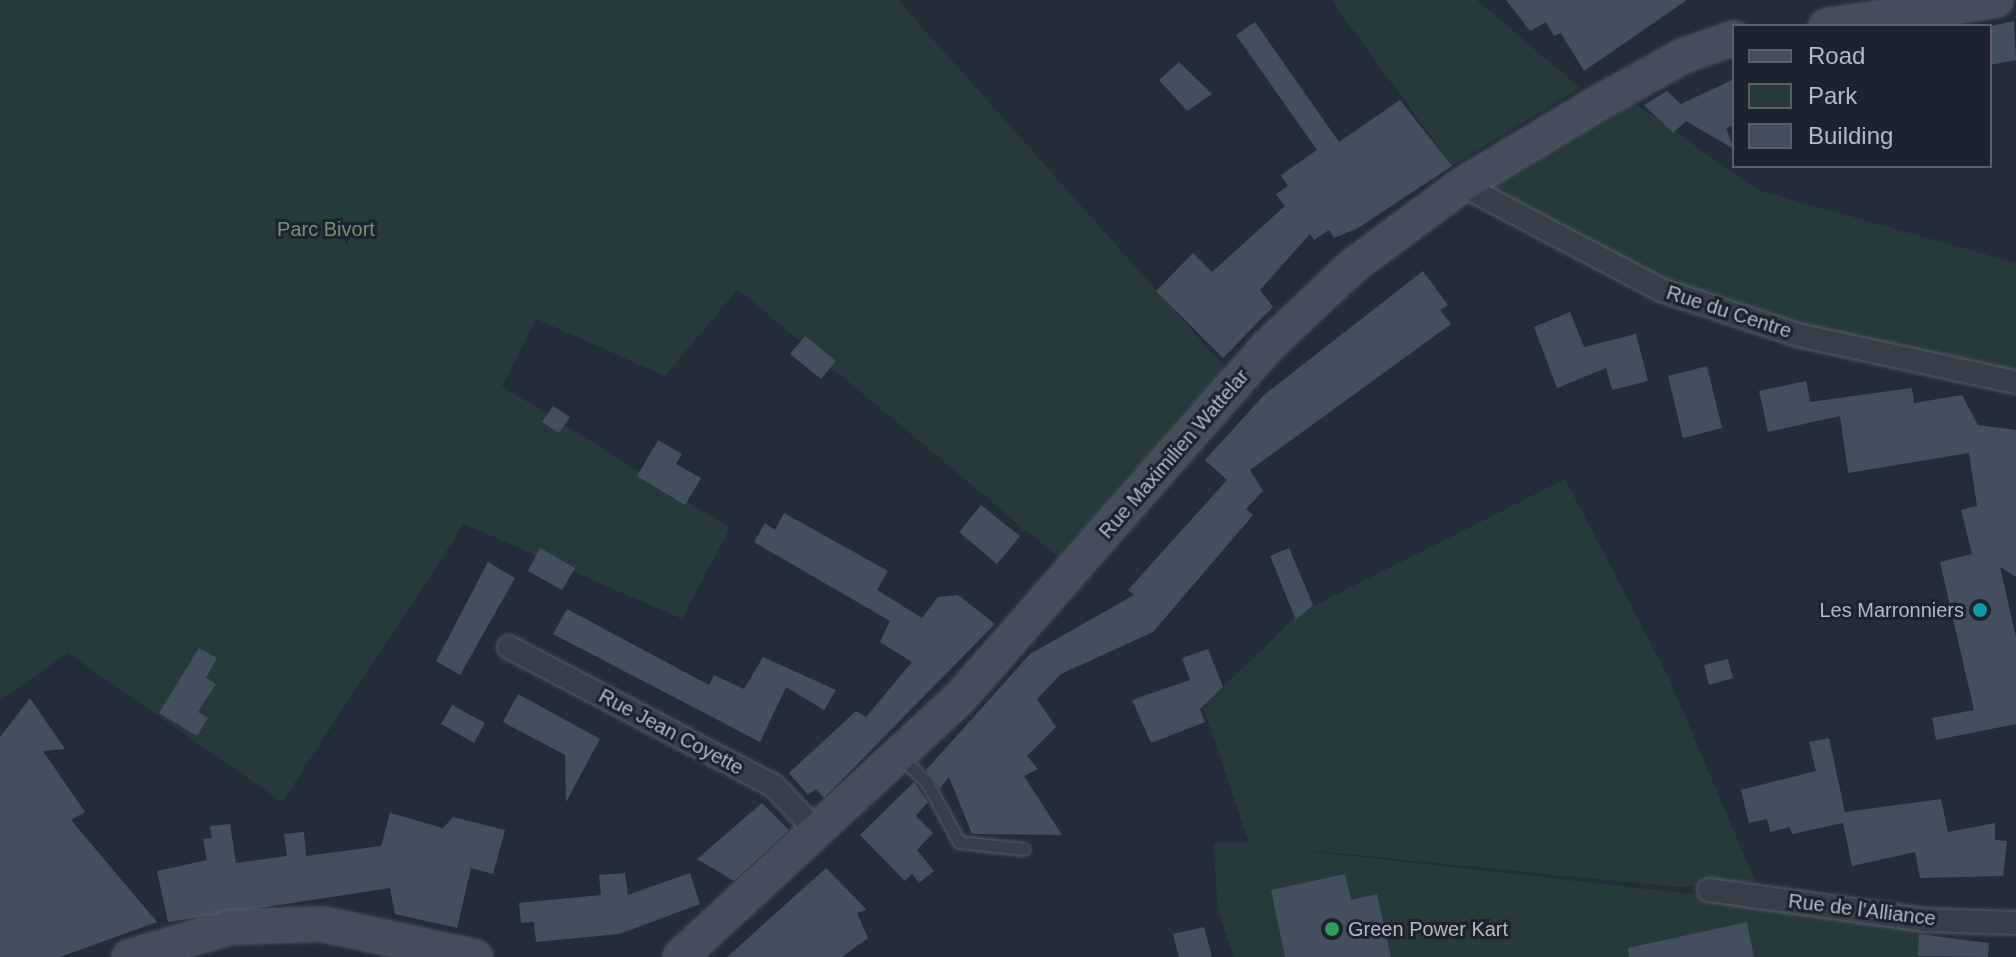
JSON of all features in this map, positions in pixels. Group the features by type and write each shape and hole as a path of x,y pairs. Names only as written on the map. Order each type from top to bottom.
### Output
{"street":[{"path":"1839,24 1996,0"},
{"name":"Rue Maximilien Wattelar","path":"680,957 819,834 959,699 1268,346 1354,265 1462,185 1600,102 1683,56 1732,39"},
{"name":"Rue du Centre","path":"1462,185 1661,290 1798,335 2016,382"},
{"name":"Rue Jean Coyette","path":"509,647 774,786 819,834"},
{"name":"Rue de l'Alliance","path":"1709,890 1926,920 2016,923"},
{"path":"129,957 230,927 322,924 475,957"}],"lane":[{"path":"900,756 927,783 959,842 1024,849"}],"green space":[{"name":"Parc Bivort","path":"0,0 898,0 1231,374 1073,570 738,289 665,376 536,319 502,386 730,528 682,619 464,524 282,802 68,653 0,700"},
{"path":"1331,0 1477,0 1580,88 1452,166"},
{"path":"1620,93 1758,190 2016,263 2016,377 1760,322 1579,249 1462,185"},
{"path":"1565,479 1669,678 1755,881 1680,887 1263,846 1926,920 1928,957 1234,957 1218,912 1213,843 1249,843 1203,707 1298,614"}],"building":[{"path":"1506,0 1687,0 1584,71 1561,33 1554,36 1546,22 1530,31"},
{"path":"2014,21 2016,60 1992,65 1992,26"},
{"path":"1255,22 1339,142 1400,100 1452,166 1358,228 1334,238 1329,230 1314,240 1310,234 1260,290 1273,307 1223,358 1156,291 1193,253 1212,272 1285,206 1276,194 1288,186 1281,175 1317,150 1236,35"},
{"path":"1179,62 1212,94 1187,111 1159,80"},
{"path":"1732,80 1732,126 1726,128 1732,148 1686,121 1673,133 1644,105 1667,91 1681,104"},
{"path":"1423,271 1448,305 1440,310 1451,324 1250,470 1263,491 1246,509 1253,515 1153,632 1061,674 1037,699 1056,727 1027,756 1038,769 1024,776 1062,835 972,834 949,777 940,788 926,770 1030,654 1134,595 1128,590 1227,480 1205,460 1264,395"},
{"path":"1570,312 1584,347 1636,334 1648,381 1612,390 1606,368 1557,388 1534,327"},
{"path":"805,336 836,361 821,379 790,354"},
{"path":"1707,366 1722,428 1683,438 1668,376"},
{"path":"1806,381 1810,402 1912,388 1914,403 1962,395 1978,425 2016,430 2016,577 2000,567 2016,637 2016,724 1936,740 1932,718 1974,710 1940,562 1972,554 1961,510 1977,506 1969,453 1848,473 1840,416 1768,432 1759,391"},
{"path":"553,406 570,417 559,433 542,422"},
{"path":"658,440 682,454 676,464 701,478 685,505 637,476"},
{"path":"981,505 1020,536 997,564 959,532"},
{"path":"784,513 888,571 877,590 922,618 938,597 958,595 995,624 824,798 816,789 808,795 789,773 856,711 866,717 912,662 880,642 890,621 754,542 765,523 775,530"},
{"path":"540,548 575,568 562,590 528,571"},
{"path":"1289,548 1313,605 1296,620 1270,556"},
{"path":"488,562 515,578 460,675 436,661"},
{"path":"567,609 709,685 714,675 744,689 763,657 836,690 824,710 786,687 760,742 553,634"},
{"path":"199,648 217,658 206,678 216,684 198,712 208,718 197,736 159,713"},
{"path":"1208,649 1223,687 1200,709 1205,722 1151,743 1132,700 1190,680 1182,658"},
{"path":"1728,659 1733,678 1709,685 1704,665"},
{"path":"518,694 600,739 566,802 565,755 503,722"},
{"path":"30,698 65,749 43,751 85,812 71,820 157,922 60,957 0,957 0,737"},
{"path":"452,705 485,723 474,743 441,724"},
{"path":"1829,738 1845,812 1941,799 1948,832 1995,823 1995,840 2007,841 2003,876 1920,878 1915,852 1852,866 1843,823 1792,834 1790,827 1770,832 1767,819 1749,823 1741,790 1816,771 1809,742"},
{"path":"914,782 928,802 916,816 933,833 917,850 934,871 919,883 912,874 905,881 860,835"},
{"path":"762,803 789,830 734,881 697,859"},
{"path":"390,813 443,828 453,817 505,830 493,874 471,868 457,928 395,914 390,888 168,922 157,871 207,860 203,839 212,838 210,826 230,824 236,863 287,856 284,834 304,832 306,856 381,846"},
{"path":"826,868 867,910 857,913 868,938 842,957 727,957"},
{"path":"625,873 628,895 690,873 700,904 619,934 536,942 534,922 521,923 519,903 601,895 599,875"},
{"name":"Green Power Kart","path":"1345,874 1351,900 1377,894 1391,957 1285,957 1271,890"},
{"path":"1747,922 1754,957 1629,957 1628,948"},
{"path":"1204,927 1212,957 1179,957 1173,934"},
{"path":"1919,934 1989,943 1988,957 1918,956"}],"place":[{"name":"Les Marronniers","path":"1980,610"},
{"name":"Green Power Kart","path":"1332,929"}]}
